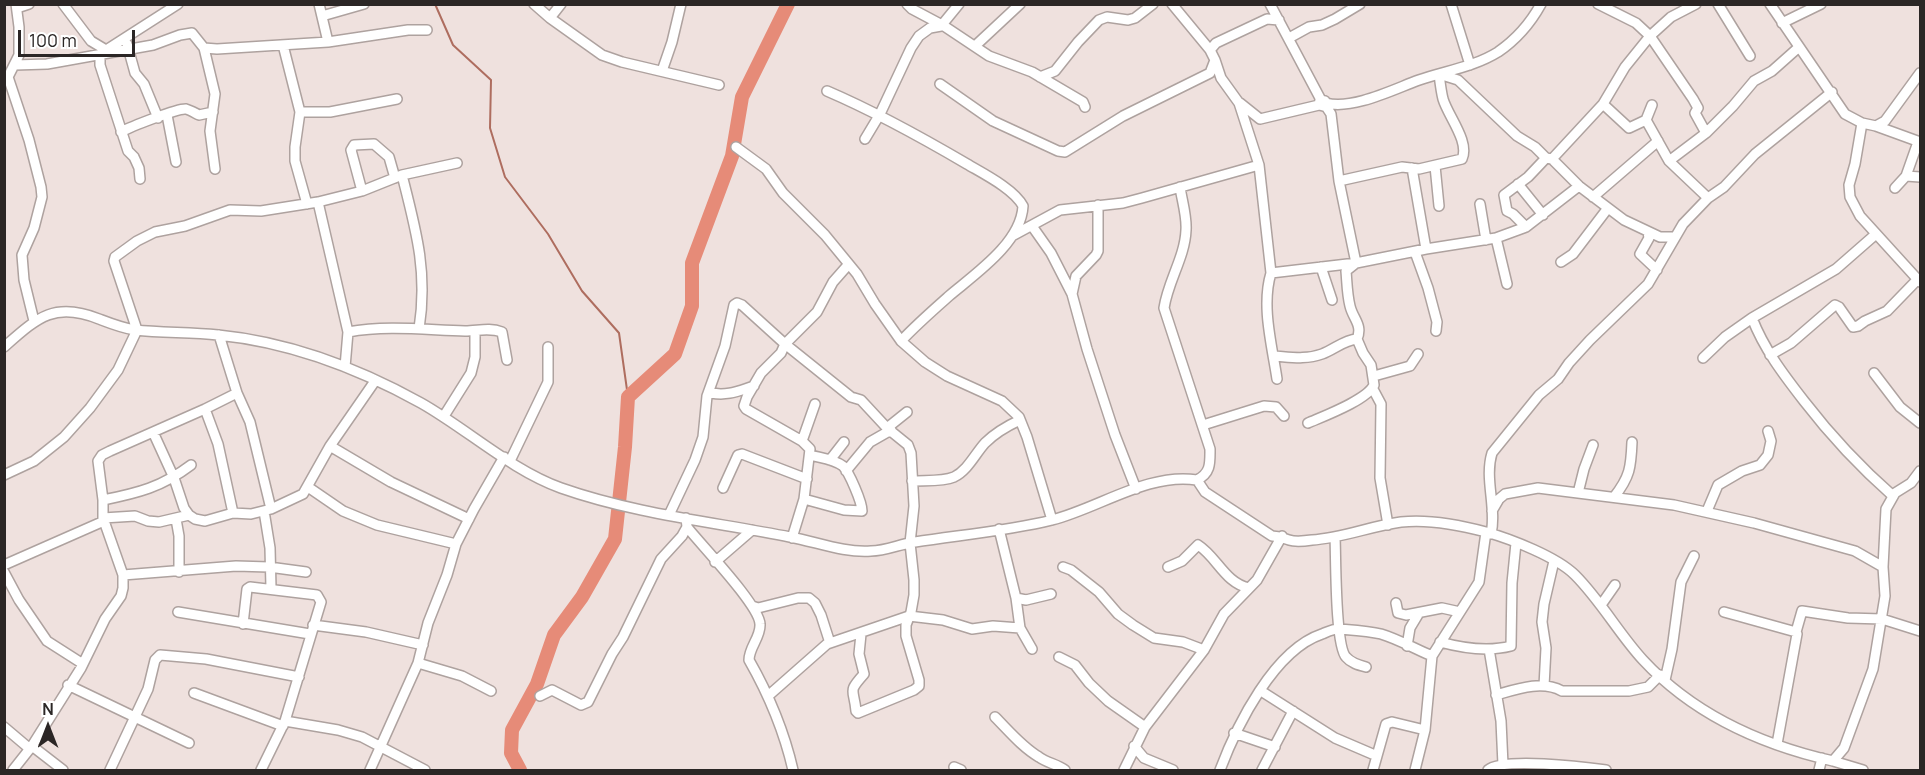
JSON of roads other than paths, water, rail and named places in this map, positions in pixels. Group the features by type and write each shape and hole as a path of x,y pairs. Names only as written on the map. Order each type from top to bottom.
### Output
{"street":[{"path":"29,4 17,6 19,55 15,65 6,76 29,140 41,187 42,197 34,228 22,255 24,280 33,321"},
{"path":"63,4 91,41 103,52"},
{"path":"140,179 139,168 128,151 100,64 103,52 178,4"},
{"path":"319,4 328,42"},
{"path":"322,16 364,4"},
{"path":"534,4 602,55 719,85"},
{"path":"550,18 561,4"},
{"path":"662,71 681,4"},
{"path":"907,4 988,56 1040,76 1083,102 1085,107"},
{"path":"865,139 919,36 930,28 941,26 959,4"},
{"path":"975,46 1020,4"},
{"path":"1040,76 1054,71 1099,20 1107,17 1128,20 1135,18 1153,4"},
{"path":"1172,4 1210,50 1221,78 1239,103 1260,119 1323,103 1348,103 1470,65 1495,54 1510,43 1530,23 1541,4"},
{"path":"1270,4 1331,114 1339,181 1356,263"},
{"path":"1451,4 1470,65"},
{"path":"1598,4 1636,23 1650,36 1693,99 1698,108 1695,113 1707,133"},
{"path":"1526,227 1507,211 1504,195 1549,158 1603,104 1625,66 1650,36 1671,17 1696,4"},
{"path":"1718,4 1750,57"},
{"path":"1770,4 1845,114 1862,123 1919,142 1906,176 1895,188"},
{"path":"1782,23 1821,4"},
{"path":"1289,38 1309,27 1322,25 1335,19 1353,6"},
{"path":"1210,50 1216,43 1267,19 1279,20"},
{"path":"204,48 328,42 408,30 427,30"},
{"path":"15,65 46,64 103,52 153,45 192,33 204,48 215,94 210,132 215,170"},
{"path":"126,37 135,73 163,116 176,162"},
{"path":"283,45 300,112 295,161 307,204"},
{"path":"1669,161 1707,133 1754,81 1772,71 1799,47"},
{"path":"940,84 993,122 1065,152 1123,116 1210,73 1215,60"},
{"path":"1876,126 1885,121 1920,73"},
{"path":"1439,74 1458,80 1517,136 1535,147 1579,186 1624,220 1660,237 1674,237"},
{"path":"1339,181 1402,167 1435,166 1459,161 1464,155 1460,134 1442,96 1439,74"},
{"path":"827,91 880,114 983,174 1019,198 1023,210 1012,236 989,264 949,296 901,341"},
{"path":"1415,771 1425,730 1432,656 1479,582 1488,533 1494,523 1491,514 1489,463 1492,453 1539,395 1558,379 1590,340 1648,284 1683,224 1708,198 1724,187 1755,154 1832,92"},
{"path":"300,112 330,112 398,99"},
{"path":"1239,103 1259,165 1271,273 1267,292 1269,326 1277,379"},
{"path":"1603,104 1629,128 1646,120 1652,105"},
{"path":"121,132 175,110 187,109 199,115 213,112"},
{"path":"1646,120 1669,161 1708,198"},
{"path":"1770,355 1791,342 1835,305 1839,307 1853,327 1887,311 1918,277 1860,216 1850,197 1849,185 1862,123"},
{"path":"1593,197 1658,141"},
{"path":"362,191 351,150 354,145 374,144 389,157 398,176 420,249 423,304 419,329"},
{"path":"736,147 766,169 783,193 825,235 848,266 857,274 874,304 901,341 925,362 947,376 1002,401 1020,420 1052,520"},
{"path":"4,475 34,461 64,437 90,408 118,370 137,330 114,266 115,257 155,232 185,226 230,210 261,211 318,202 362,191 398,176 457,163"},
{"path":"1012,236 1060,210 1133,201 1259,165"},
{"path":"1435,166 1439,206"},
{"path":"1412,168 1426,249"},
{"path":"1906,176 1920,177"},
{"path":"1518,184 1543,215"},
{"path":"1271,273 1356,263 1491,239 1526,227 1579,186"},
{"path":"4,347 33,321 57,311 80,313 118,327 219,335 308,352 417,401 444,416 507,459 559,487 625,507 669,515 686,523 752,530 846,549 873,551 1052,520 1136,489 1174,478 1197,480 1204,477 1210,463 1210,449 1164,308 1166,295 1184,243 1186,228 1180,187"},
{"path":"318,202 348,332 345,367"},
{"path":"1480,204 1507,284"},
{"path":"1072,294 1076,276 1098,251 1098,205"},
{"path":"1561,262 1573,254 1608,208"},
{"path":"1032,226 1051,254 1072,294 1115,435 1136,489"},
{"path":"1648,232 1649,238 1640,254 1657,270"},
{"path":"1703,358 1725,337 1752,318 1836,270 1876,234"},
{"path":"1416,252 1437,322 1436,331"},
{"path":"1356,263 1346,270 1351,309 1360,331 1357,339 1371,365 1374,376 1373,389 1381,404 1380,478 1388,525"},
{"path":"792,538 804,499 810,449 802,441 744,406 761,374 781,353 785,344 817,312 833,282 848,266"},
{"path":"1321,267 1332,300"},
{"path":"669,515 695,460 703,437 707,396 724,346 734,305 737,303 851,397 861,400 908,445 911,453 914,506 910,543 914,595 906,625 906,636 919,686 858,712 852,689 854,683 864,674 859,654 861,634"},
{"path":"1752,318 1761,342 1827,430 1861,468 1893,496"},
{"path":"348,332 374,328 475,331 489,329 502,332 507,360"},
{"path":"444,416 471,373 475,357 475,331"},
{"path":"219,335 237,393 250,422 267,510 271,588"},
{"path":"1274,356 1306,357 1322,354 1339,346 1347,339 1357,339"},
{"path":"370,771 418,663 428,622 447,575 456,544 507,459 548,382 548,347"},
{"path":"1374,376 1410,366 1419,354"},
{"path":"1874,373 1900,407 1920,423"},
{"path":"153,432 174,478 184,508 189,515 205,521 233,513 251,514 267,510 303,494 330,446 375,381"},
{"path":"707,396 711,393 720,396 754,386"},
{"path":"1308,423 1341,409 1373,389"},
{"path":"13,771 31,747 83,664 105,619 121,596 123,575 103,520 98,461 102,455 237,393"},
{"path":"802,441 815,404"},
{"path":"1203,424 1264,406 1276,407 1284,416"},
{"path":"205,409 218,444 233,513"},
{"path":"846,471 870,442 908,412"},
{"path":"912,481 954,477 1000,430 1020,420"},
{"path":"1707,511 1718,485 1743,471 1760,465 1768,455 1771,441 1768,431"},
{"path":"831,460 844,442"},
{"path":"1614,497 1628,479 1632,442"},
{"path":"1578,493 1593,445"},
{"path":"330,446 392,482 469,519"},
{"path":"723,488 738,455 742,454 807,479"},
{"path":"804,499 844,510 862,511 861,503 843,466 831,460 810,455"},
{"path":"103,500 139,493 174,478 191,465"},
{"path":"1848,764 1843,759 1844,748 1873,669 1882,619 1886,586 1883,567 1886,509 1893,496 1911,483 1920,471"},
{"path":"1197,480 1208,494 1272,536 1282,536 1289,540 1310,541 1388,525 1426,522 1488,533 1540,552 1574,573 1643,660 1710,715 1753,736 1848,764 1863,771"},
{"path":"308,487 343,511 377,525 456,544"},
{"path":"1491,514 1504,494 1538,488 1674,505 1707,511 1855,551 1883,567"},
{"path":"4,566 103,520 135,516 159,522 189,515"},
{"path":"176,519 179,536 179,572"},
{"path":"686,523 732,579 760,621 760,630 749,653 749,660 768,696 787,744 793,771"},
{"path":"540,696 552,690 581,705 588,702 661,559 686,523"},
{"path":"999,529 1016,598 1020,628 1032,649"},
{"path":"716,562 752,530"},
{"path":"1124,771 1145,727 1204,650 1224,614 1257,580 1282,536"},
{"path":"1335,537 1339,628 1344,656 1354,664 1366,667"},
{"path":"1440,642 1489,650 1508,647 1512,642 1512,583 1516,543"},
{"path":"1168,567 1182,561 1198,545 1207,550 1229,577 1240,586 1249,588"},
{"path":"1496,694 1525,687 1544,686 1563,691 1629,691 1648,687 1662,677 1672,649 1681,582 1694,556"},
{"path":"1544,686 1546,648 1542,622 1554,561"},
{"path":"123,575 236,566 269,567 306,572"},
{"path":"1063,567 1071,570 1101,593 1118,614 1154,638 1183,642 1204,650"},
{"path":"4,572 19,600 47,641 83,664"},
{"path":"1600,605 1615,585"},
{"path":"243,624 247,590 254,586 317,595 321,602 284,723 261,771"},
{"path":"1016,598 1026,600 1051,594"},
{"path":"752,606 758,608 798,598 809,598 815,603 821,615 830,643"},
{"path":"1396,603 1400,614 1442,608 1460,612"},
{"path":"178,612 243,624 366,632 423,645"},
{"path":"1724,612 1796,632"},
{"path":"1777,744 1797,641 1796,632 1802,612 1848,618 1882,619 1920,631"},
{"path":"1407,646 1410,628 1419,613"},
{"path":"768,696 830,643 909,616 943,620 972,629 993,626 1020,628"},
{"path":"1220,771 1234,733 1261,691 1287,656 1308,639 1339,628 1382,634 1432,656"},
{"path":"1489,650 1501,721 1503,765"},
{"path":"110,771 148,688 155,660 160,655 206,659 299,677"},
{"path":"1059,657 1076,665 1089,683 1108,701 1145,727"},
{"path":"418,663 462,676 491,691"},
{"path":"68,685 189,744"},
{"path":"1261,691 1335,738 1377,756"},
{"path":"194,693 284,723 338,730 362,737 425,771"},
{"path":"1262,771 1293,711"},
{"path":"995,717 1029,751 1042,759 1055,763 1065,771"},
{"path":"1373,771 1386,724 1392,722 1425,730"},
{"path":"4,727 63,771"},
{"path":"1234,733 1275,747"},
{"path":"1134,747 1144,758 1173,771"},
{"path":"1833,761 1844,748"},
{"path":"1819,771 1822,758"},
{"path":"1488,771 1495,766 1503,765 1566,764 1606,771"}],"waterway":[{"path":"435,4 453,45 491,80 490,128 505,177 548,234 582,291 619,333 628,397"},
{"path":"520,770 511,753 512,730 537,684 554,635 582,597 615,539 628,397 675,354 692,306 692,263 732,156 742,97 788,4"}]}
